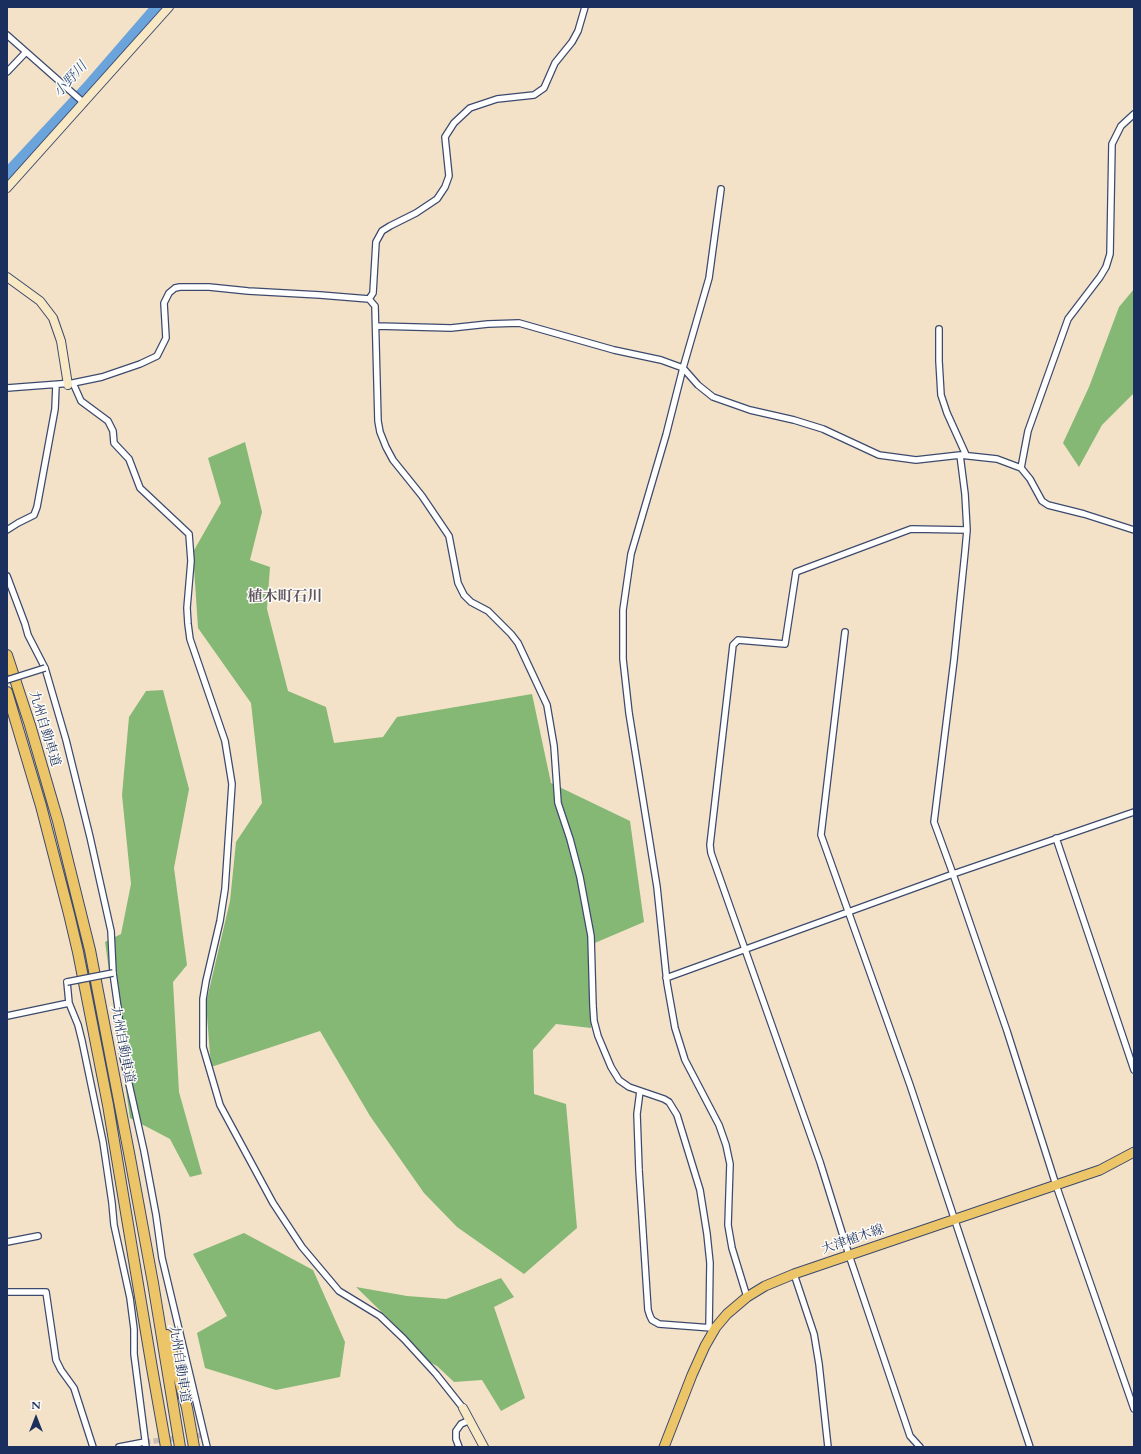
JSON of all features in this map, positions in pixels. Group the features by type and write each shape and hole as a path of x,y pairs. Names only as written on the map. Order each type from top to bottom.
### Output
{"highway":[{"name":"九州自動車道","path":"7,654 30,725 58,821 90,950 153,1283 180,1447"},
{"name":"九州自動車道","path":"7,692 41,806 78,952 108,1105 166,1447"},
{"path":"153,1283 187,1408 194,1447"},
{"path":"152,1368 154,1405 160,1447"}],"main road":[{"name":"大津植木線","path":"664,1447 712,1329 747,1297 765,1286 794,1274 1100,1170 1134,1152"}],"street":[{"path":"7,188 82,102 169,7"},
{"path":"369,299 373,292 376,242 382,231 416,214 437,199 445,187 449,176 445,137 454,123 470,108 497,99 534,94 544,88 555,63 575,37 585,7"},
{"path":"7,35 82,102"},
{"path":"7,72 26,52"},
{"path":"1021,468 1028,431 1068,319 1106,267 1110,254 1112,144 1121,126 1134,114"},
{"path":"721,189 709,278 682,368 666,435 631,554 623,610 623,659 629,713 657,887 666,978 674,1028 685,1060 719,1125 726,1144 730,1164 728,1225 732,1248 747,1297"},
{"path":"7,277 40,301 53,318 61,341 70,384 81,401 108,420 113,431 114,443 129,459 140,488 189,534 191,561 187,608 190,639 226,741 232,784 225,889 220,921 203,999 203,1047 220,1105 273,1203 302,1247 339,1291 380,1316 404,1339 436,1374 463,1408 484,1447"},
{"path":"7,388 70,384 108,375 140,364 156,356 166,338 164,303 169,292 180,287 209,287 369,299 375,306 378,421 380,432 386,446 393,460 422,496 449,536 458,583 464,595 471,602 488,611 518,643 547,705 554,746 558,803 570,839 580,877 591,936 594,1021 598,1036 611,1067 619,1080 630,1087 655,1095 669,1102 677,1115 700,1190 709,1248 712,1329 659,1324 652,1320 648,1310 639,1170 637,1114 640,1091"},
{"path":"376,326 451,328 488,324 519,323 614,350 661,360 682,368 698,385 713,397 750,410 794,420 823,429 879,455 916,460 963,455 997,459 1021,468 1030,478 1042,500 1048,505 1084,514 1134,530"},
{"path":"939,329 941,395 963,455 967,530 954,660 934,822 1007,1031 1056,1185 1134,1410"},
{"path":"7,530 34,515 37,507 55,409 56,385"},
{"path":"920,1447 910,1436 849,1255 820,1162 711,853 710,845 733,645 738,640 785,644 796,572 911,529 967,530"},
{"path":"7,576 28,635 45,668 66,740 112,931 113,973 123,1057 144,1151 156,1215 162,1258 207,1447"},
{"path":"845,632 822,835 910,1085 1030,1447"},
{"path":"7,680 45,668"},
{"path":"666,978 953,874 1134,812"},
{"path":"1056,838 1134,1070"},
{"path":"113,973 67,982 69,1003 78,1025 82,1041 103,1142 114,1225 130,1298 134,1329 134,1354 145,1444 119,1447"},
{"path":"7,1016 69,1003"},
{"path":"7,1242 38,1236"},
{"path":"794,1274 814,1334 820,1364 828,1447"},
{"path":"7,1292 46,1292 56,1360 61,1370 74,1388 93,1447"},
{"path":"459,1447 456,1443 456,1431 461,1424 470,1420"}],"green space":[{"path":"1134,289 1134,393 1102,425 1079,467 1063,443 1089,387 1119,307"},
{"path":"245,442 262,512 250,560 270,567 267,609 288,691 326,707 334,743 383,737 397,717 532,694 551,783 630,821 644,922 590,945 591,1028 556,1024 533,1050 534,1094 566,1104 577,1228 524,1274 457,1227 424,1193 370,1116 320,1031 211,1067 206,1003 230,901 236,842 262,803 251,703 198,628 193,552 221,503 208,458"},
{"path":"163,690 189,789 174,868 187,965 173,982 179,1092 202,1174 190,1177 170,1139 130,1118 105,942 121,934 131,884 122,795 129,717 146,691"},
{"path":"244,1233 313,1270 345,1342 340,1377 276,1390 205,1368 197,1333 227,1316 193,1254"},
{"path":"501,1278 514,1297 494,1307 525,1398 501,1411 482,1380 454,1382 437,1366 429,1362 394,1324 356,1287 407,1296 446,1299"}],"waterway":[{"name":"小野川","path":"7,175 87,89 158,7"}],"tunnel":[{"path":"145,1442 205,1435"}],"district":[{"name":"植木町石川","path":"285,598"}]}
